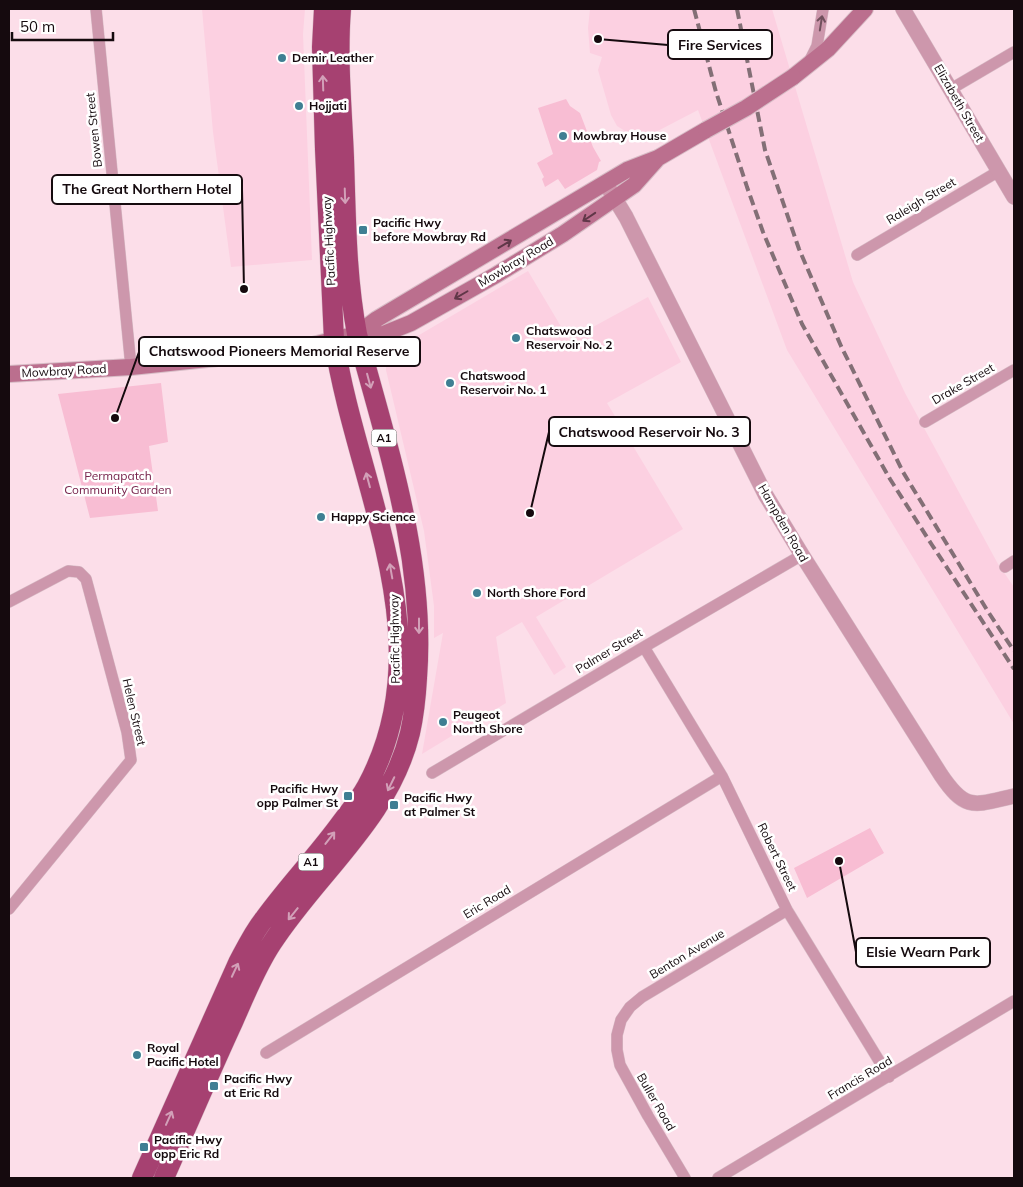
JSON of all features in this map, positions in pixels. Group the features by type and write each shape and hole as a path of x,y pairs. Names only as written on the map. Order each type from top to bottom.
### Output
{"highway":[{"name":"Pacific Highway","path":"142,1178 238,963 264,918 331,836 366,788 378,765 392,714 398,653 396,597 381,527 338,370 334,340 324,140 322,46 324,9"},
{"name":"Pacific Highway","path":"164,1178 261,960 285,924 367,823 386,795 397,771 410,731 416,693 419,617 410,543 352,309 348,261 340,72 342,9"}],"main road":[{"name":"Mowbray Road","path":"357,334 377,319 627,170 658,158 746,108 799,73 844,33 865,9"},
{"name":"Mowbray Road","path":"9,374 131,367 292,349 357,334 381,334 411,323 563,234 634,185 658,158"}],"street":[{"name":"Bowen Street","path":"96,9 131,367"},
{"path":"799,73 817,46 823,9"},
{"name":"Elizabeth Street","path":"903,9 1014,197"},
{"path":"951,89 1014,52"},
{"name":"Raleigh Street","path":"857,255 999,171"},
{"name":"Hampden Road","path":"606,183 626,217 765,494 941,775 956,795 964,801 974,804 1014,796"},
{"name":"Drake Street","path":"925,422 1014,370"},
{"name":"Palmer Street","path":"432,773 802,555"},
{"name":"Helen Street","path":"9,602 68,571 79,572 86,579 127,732 131,760 9,909"},
{"name":"Robert Street","path":"644,647 722,776 787,910 889,1077"},
{"name":"Eric Road","path":"266,1053 722,776"},
{"name":"Benton Avenue","path":"616,1035 621,1020 630,1007 642,997 787,910"},
{"name":"Francis Road","path":"718,1178 1014,1001"},
{"name":"Buller Road","path":"616,1035 620,1065 685,1178"}],"shaded area":[{"path":"202,9 305,9 303,34 312,260 231,267 213,132"},
{"path":"590,9 772,9 853,282 905,393 998,564 1014,587 1014,724 787,350 698,110 648,136 633,136 617,126 611,115 598,70 602,57 590,53 588,28"},
{"path":"528,271 569,340 648,297 681,362 607,403 683,529 536,617 566,667 554,675 522,622 496,637 506,703 422,754 443,633 434,638 434,606 424,531 386,370 386,360 388,354 392,351"}],"green space":[{"path":"566,99 570,106 580,113 593,147 601,161 597,170 565,189 558,179 545,187 542,179 544,177 537,163 553,154 538,108"},
{"name":"Permapatch Community Garden","path":"161,383 168,442 149,446 158,511 90,518 58,394"},
{"path":"870,828 884,853 807,898 794,868"}],"railway":[{"path":"694,9 716,92 747,187 763,232 802,324 890,479 1014,669"},
{"path":"737,9 765,150 799,249 841,346 903,472 1014,651"}],"place":[{"name":"Fire Services","path":"598,39"},
{"name":"Demir Leather","path":"282,58"},
{"name":"Hojjati","path":"299,106"},
{"name":"Mowbray House","path":"563,136"},
{"name":"Pacific Hwy before Mowbray Rd","path":"363,230"},
{"name":"The Great Northern Hotel","path":"244,289"},
{"name":"Chatswood Reservoir No. 2","path":"516,338"},
{"name":"Chatswood Reservoir No. 1","path":"450,383"},
{"name":"Chatswood Pioneers Memorial Reserve","path":"115,418"},
{"name":"Chatswood Reservoir No. 3","path":"530,513"},
{"name":"Happy Science","path":"321,517"},
{"name":"North Shore Ford","path":"477,593"},
{"name":"Peugeot North Shore","path":"443,722"},
{"name":"Pacific Hwy opp Palmer St","path":"348,796"},
{"name":"Pacific Hwy at Palmer St","path":"394,805"},
{"name":"Elsie Wearn Park","path":"839,861"},
{"name":"Royal Pacific Hotel","path":"137,1055"},
{"name":"Pacific Hwy at Eric Rd","path":"214,1086"},
{"name":"Pacific Hwy opp Eric Rd","path":"144,1147"}]}
